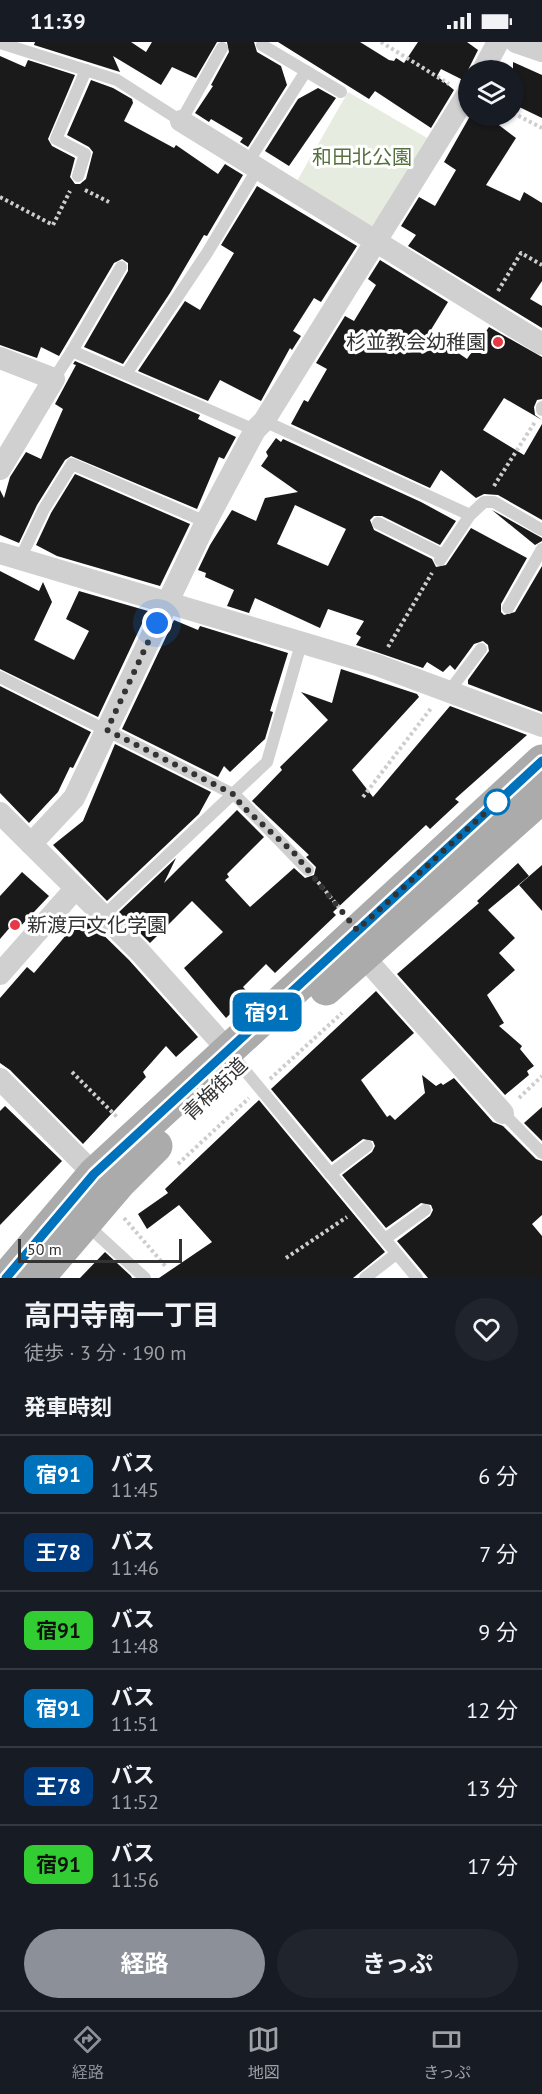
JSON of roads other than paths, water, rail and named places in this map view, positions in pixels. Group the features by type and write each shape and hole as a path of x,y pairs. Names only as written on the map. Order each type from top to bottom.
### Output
{"main road":[{"name":"青梅街道","path":"13,1274 94,1231 120,1182 242,1067 360,943 542,761"},
{"name":"青梅街道","path":"360,943 542,797"},
{"name":"青梅街道","path":"13,1274 94,1174 242,1067"}],"street":[{"path":"488,60 498,42"},
{"path":"516,42 542,51"},
{"path":"31,844 74,798 206,522 260,426 458,109"},
{"path":"181,121 542,344"},
{"path":"0,358 54,379 0,469"},
{"path":"10,556 377,665 542,726"},
{"path":"0,813 216,1034 242,1067"},
{"path":"0,974 75,889"},
{"path":"360,943 503,1113"},
{"path":"0,1079 94,1174"}],"lane":[{"path":"0,43 117,80 181,121 222,48"},
{"path":"262,45 341,92"},
{"path":"76,180 86,154 56,139 86,70"},
{"path":"126,374 207,253 306,71"},
{"path":"54,379 121,267"},
{"path":"72,351 260,426 470,515"},
{"path":"10,556 44,509 72,464 206,522"},
{"path":"378,523 441,557 470,515 484,502 494,502 542,530"},
{"path":"508,608 542,549"},
{"path":"103,916 235,795 267,762 301,644"},
{"path":"448,690 481,649"},
{"path":"0,677 235,795 241,805 294,853 308,870"},
{"path":"242,1067 417,1278"},
{"path":"503,1113 542,1154"},
{"path":"330,1174 367,1146"},
{"path":"385,1239 425,1210"},
{"path":"94,1231 145,1278"},
{"path":"365,1278 396,1254"}],"place":[{"name":"杉並教会幼稚園","path":"498,342"},
{"name":"新渡戸文化学園","path":"15,925"}],"park label":[{"name":"和田北公園","path":"362,157"}]}
